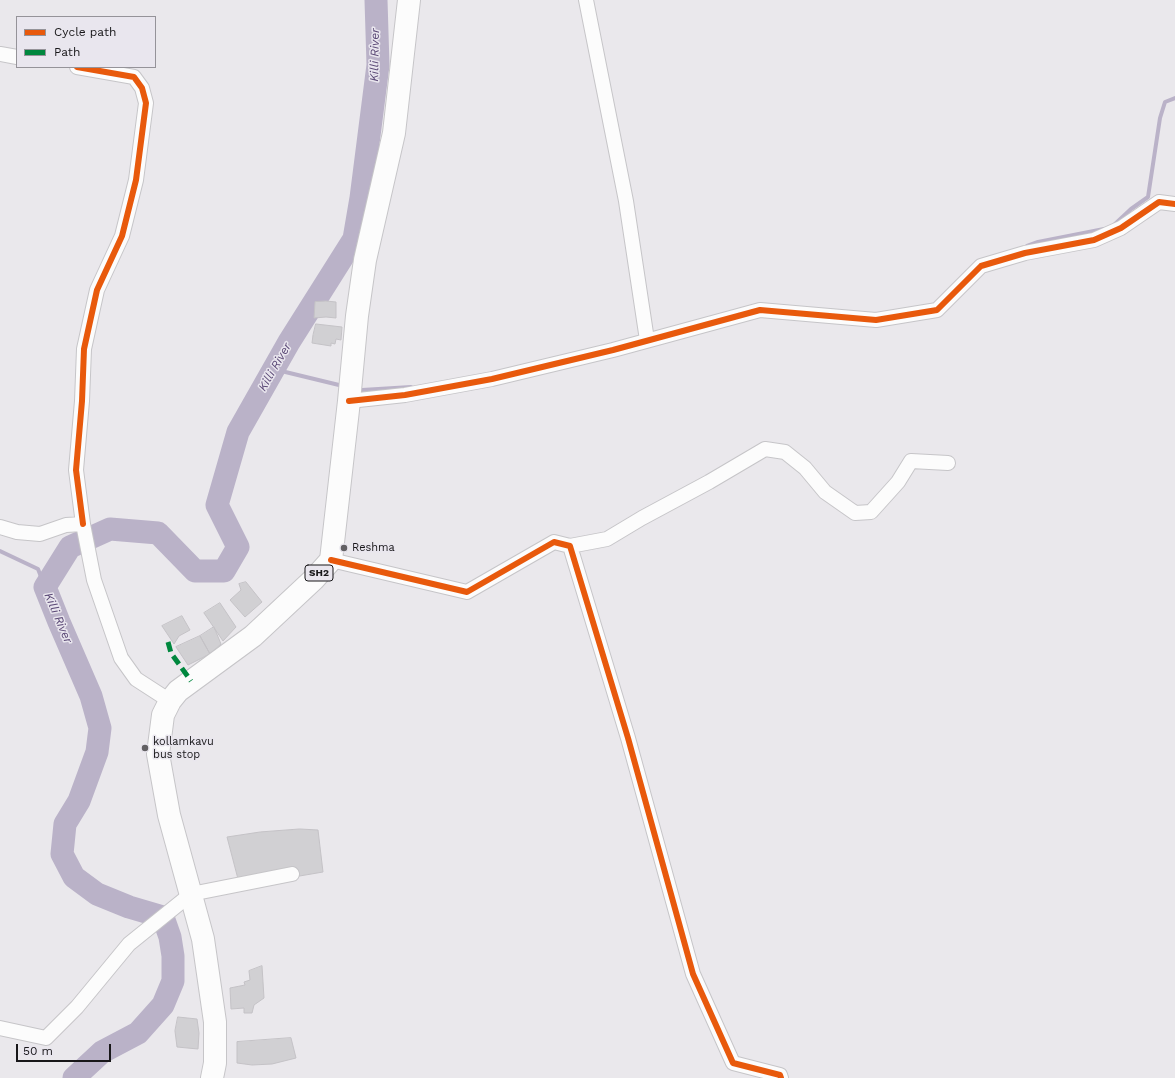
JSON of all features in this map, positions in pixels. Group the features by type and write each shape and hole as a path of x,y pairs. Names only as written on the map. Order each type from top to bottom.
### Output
{"main road":[{"name":"SH2","path":"212,1078 215,1064 215,1022 203,939 169,815 158,754 163,715 170,701 178,691 253,636 314,580 331,560 350,401 357,316 365,260 394,133 409,0"}],"street":[{"path":"586,0 626,201 647,340"},
{"path":"0,54 16,57"},
{"path":"83,68 134,77 142,88 146,103 136,180 122,236 97,290 84,349 82,401 76,470 83,525 94,580 121,658 136,680 170,701"},
{"path":"350,401 405,395 492,379 613,350 760,310 876,320 937,310 981,266 1025,253 1094,240 1121,228 1160,202 1175,204"},
{"path":"331,560 468,592 554,542 570,546 607,539 765,449 785,452 805,468 825,492 856,513 871,512 898,482 911,461 948,463"},
{"path":"0,527 17,532 40,534 66,526 83,525"},
{"path":"570,546 628,738 693,974 733,1063 780,1076 781,1078"},
{"path":"0,1028 46,1038 77,1007 129,944 190,894 292,874"}],"building":[{"path":"315,302 336,302 336,318 314,318"},
{"path":"316,324 342,327 341,340 336,339 335,344 331,343 331,346 312,343"},
{"path":"246,582 262,602 245,617 230,600 241,590 239,584"},
{"path":"220,603 236,627 223,641 204,613"},
{"path":"182,616 190,630 179,636 174,644 162,626"},
{"path":"214,627 221,644 210,654 200,636"},
{"path":"200,636 210,654 188,665 176,647"},
{"path":"300,829 318,830 323,872 282,879 238,879 227,837 260,832"},
{"path":"262,966 264,998 254,1005 252,1013 244,1013 244,1008 231,1009 230,988 245,985 244,982 250,980 249,971"},
{"path":"178,1017 197,1019 199,1033 198,1049 177,1047 175,1031"},
{"path":"291,1038 296,1058 272,1064 252,1065 237,1063 237,1042"}],"waterway":[{"name":"Killi River","path":"74,1078 102,1052 138,1033 163,1005 173,981 173,956 170,937 163,917 129,907 97,894 74,877 62,854 65,824 79,801 97,752 100,728 91,696 45,587 70,547 110,529 158,533 195,571 224,571 238,547 217,505 238,432 289,342 354,239 361,198 378,65 376,0"},
{"path":"1115,224 1131,209 1148,197 1160,118 1165,102 1175,98"},
{"path":"1027,246 1038,242 1104,229"},
{"path":"273,369 339,385"},
{"path":"362,390 411,387"},
{"path":"0,551 38,569 45,587"}],"marked path":[{"path":"168,642 171,653 191,681"}],"cycle path":[{"path":"83,68 134,77 142,88 146,103 136,180 122,236 97,290 84,349 82,401 76,470 83,524"},
{"path":"349,401 405,395 492,379 613,350 760,310 876,320 937,310 981,266 1025,253 1094,240 1121,228 1159,202 1175,204"},
{"path":"331,560 467,592 554,542 570,546 628,738 693,974 733,1063 780,1075 781,1078"}],"place":[{"name":"Reshma","path":"344,548"},
{"name":"kollamkavu bus stop","path":"145,748"}]}
